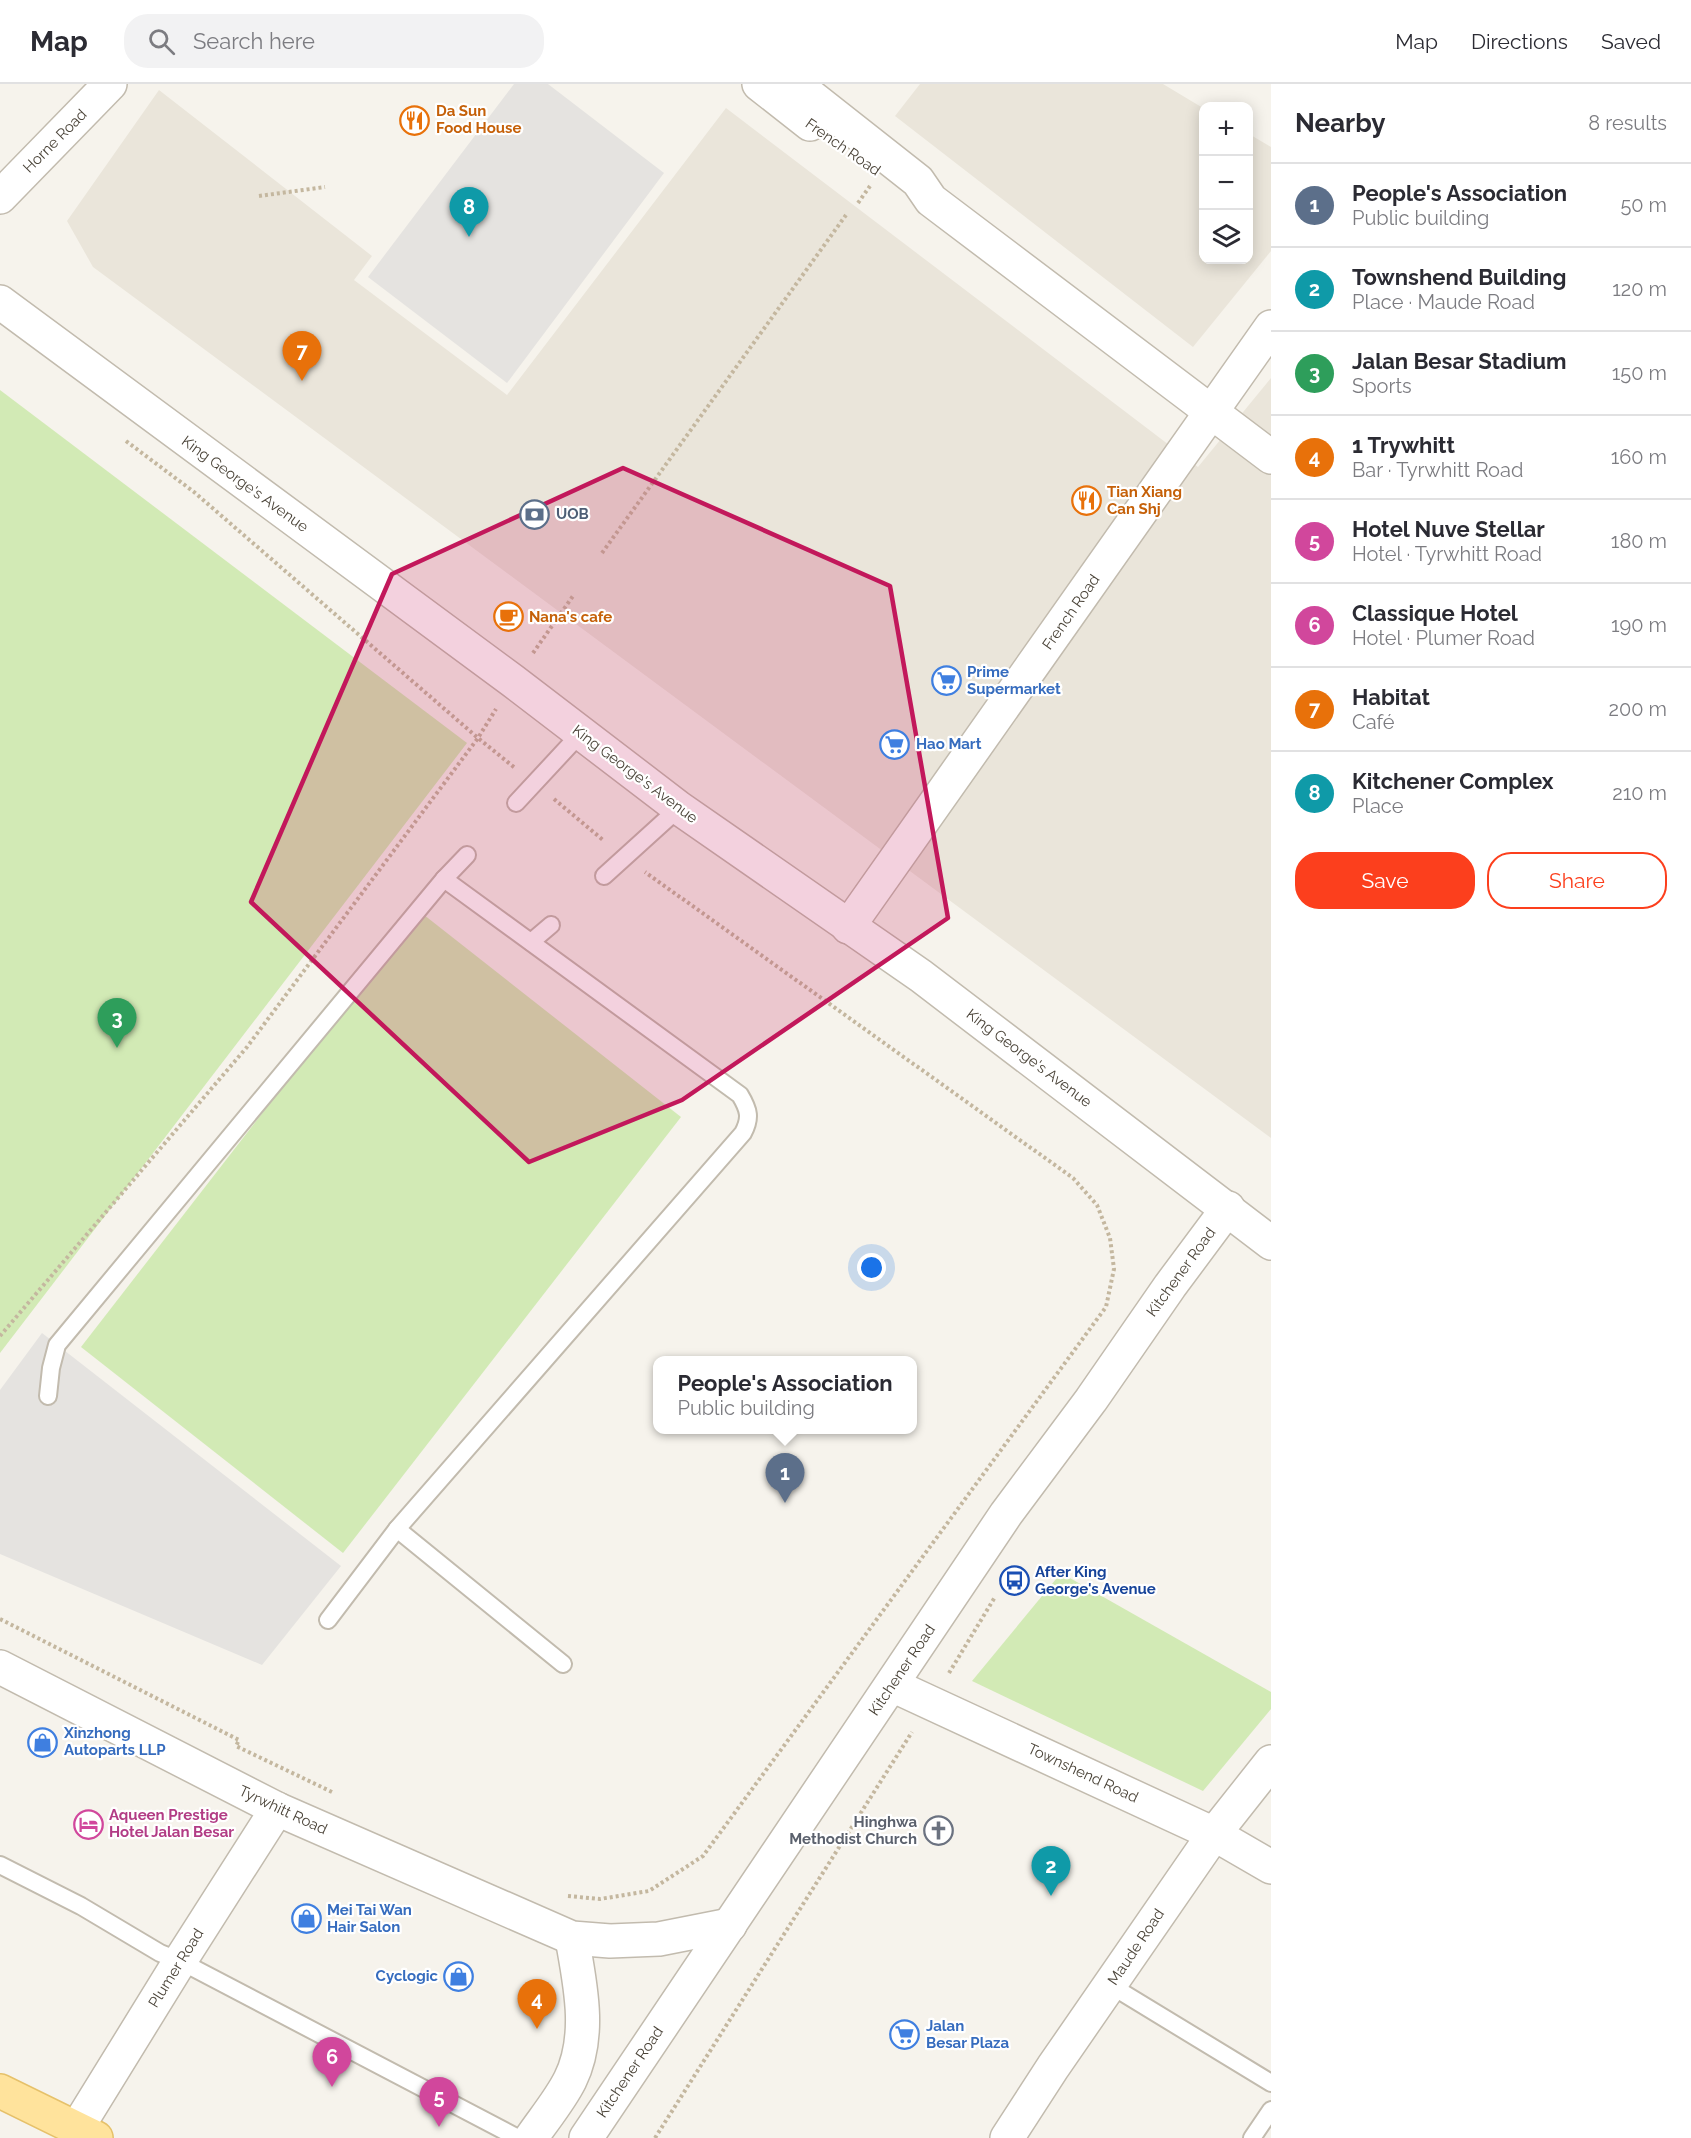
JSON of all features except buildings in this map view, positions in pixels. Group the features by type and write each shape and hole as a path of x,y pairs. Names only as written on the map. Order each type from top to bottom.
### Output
{"main road":[{"path":"0,2091 87,2133"}],"street":[{"name":"Horne Road","path":"0,197 110,84"},
{"name":"French Road","path":"759,84 812,126 911,197 932,200"},
{"name":"French Road","path":"795,84 918,181 932,200 1271,458"},
{"name":"King George's Avenue","path":"0,302 513,681 679,808 921,976 1271,1243"},
{"name":"French Road","path":"848,927 1212,414 1271,327"},
{"name":"Kitchener Road","path":"586,2138 1006,1514 1091,1400 1170,1286 1228,1208"},
{"name":"Tyrwhitt Road","path":"0,1667 277,1809 572,1938 610,1941 659,1939 730,1925"},
{"name":"Townshend Road","path":"892,1685 1214,1834 1271,1867"},
{"name":"Maude Road","path":"1007,2138 1045,2062 1110,1985 1214,1834 1271,1761"},
{"name":"Plumer Road","path":"87,2133 180,1961 277,1809"},
{"path":"531,2138 570,2079 579,2052 583,2015 581,1987 572,1938"}],"lane":[{"path":"516,803 581,733"},
{"path":"604,876 679,808"},
{"path":"48,1396 51,1368 57,1345 444,879 467,855"},
{"path":"328,1620 397,1529 735,1142 749,1123 748,1109 740,1095 444,879"},
{"path":"531,942 551,925"},
{"path":"397,1529 563,1664"},
{"path":"0,1865 81,1906 160,1953 180,1961 518,2138"},
{"path":"1110,1985 1271,2083"},
{"path":"1252,2138 1271,2110"}],"path":[{"path":"259,196 325,187"},
{"path":"602,553 846,215"},
{"path":"0,1336 247,1047 478,738 513,681 573,596"},
{"path":"0,1619 239,1740 236,1746"}],"highlighted area":[{"path":"623,468 890,586 948,918 682,1100 529,1162 251,902 392,574"}],"shaded area":[{"path":"514,84 548,84 664,173 507,383 368,277"},
{"path":"920,84 1163,84 1199,106 1199,264 1253,264 1253,136 1271,147 1271,251 1193,347 895,116"},
{"path":"159,90 372,256 354,280 507,395 726,108 1198,467 1271,378 1271,1138 93,267 67,221"},
{"path":"42,1333 341,1566 262,1665 0,1554 0,1390"}],"green space":[{"path":"0,390 467,743 0,1353"},
{"path":"419,911 681,1117 343,1553 81,1347"},
{"path":"1061,1573 1271,1692 1271,1709 1203,1791 972,1681"}],"place":[{"name":"Da Sun Food House","path":"415,120"},
{"name":"Kitchener Complex","path":"469,237"},
{"name":"Habitat","path":"302,381"},
{"name":"Tian Xiang Can Shj","path":"1086,501"},
{"name":"UOB","path":"535,514"},
{"name":"Nana's cafe","path":"508,617"},
{"name":"Prime Supermarket","path":"946,681"},
{"name":"Hao Mart","path":"895,744"},
{"name":"Jalan Besar Stadium","path":"117,1048"},
{"name":"People's Association","path":"785,1503"},
{"name":"After King George's Avenue","path":"1014,1581"},
{"name":"Xinzhong Autoparts LLP","path":"43,1742"},
{"name":"Aqueen Prestige Hotel Jalan Besar","path":"88,1824"},
{"name":"Hinghwa Methodist Church","path":"938,1831"},
{"name":"Townshend Building","path":"1051,1896"},
{"name":"Mei Tai Wan Hair Salon","path":"306,1919"},
{"name":"Cyclogic","path":"459,1976"},
{"name":"1 Trywhitt","path":"537,2029"},
{"name":"Jalan Besar Plaza","path":"905,2035"},
{"name":"Classique Hotel","path":"332,2087"},
{"name":"Hotel Nuve Stellar","path":"439,2127"}]}
